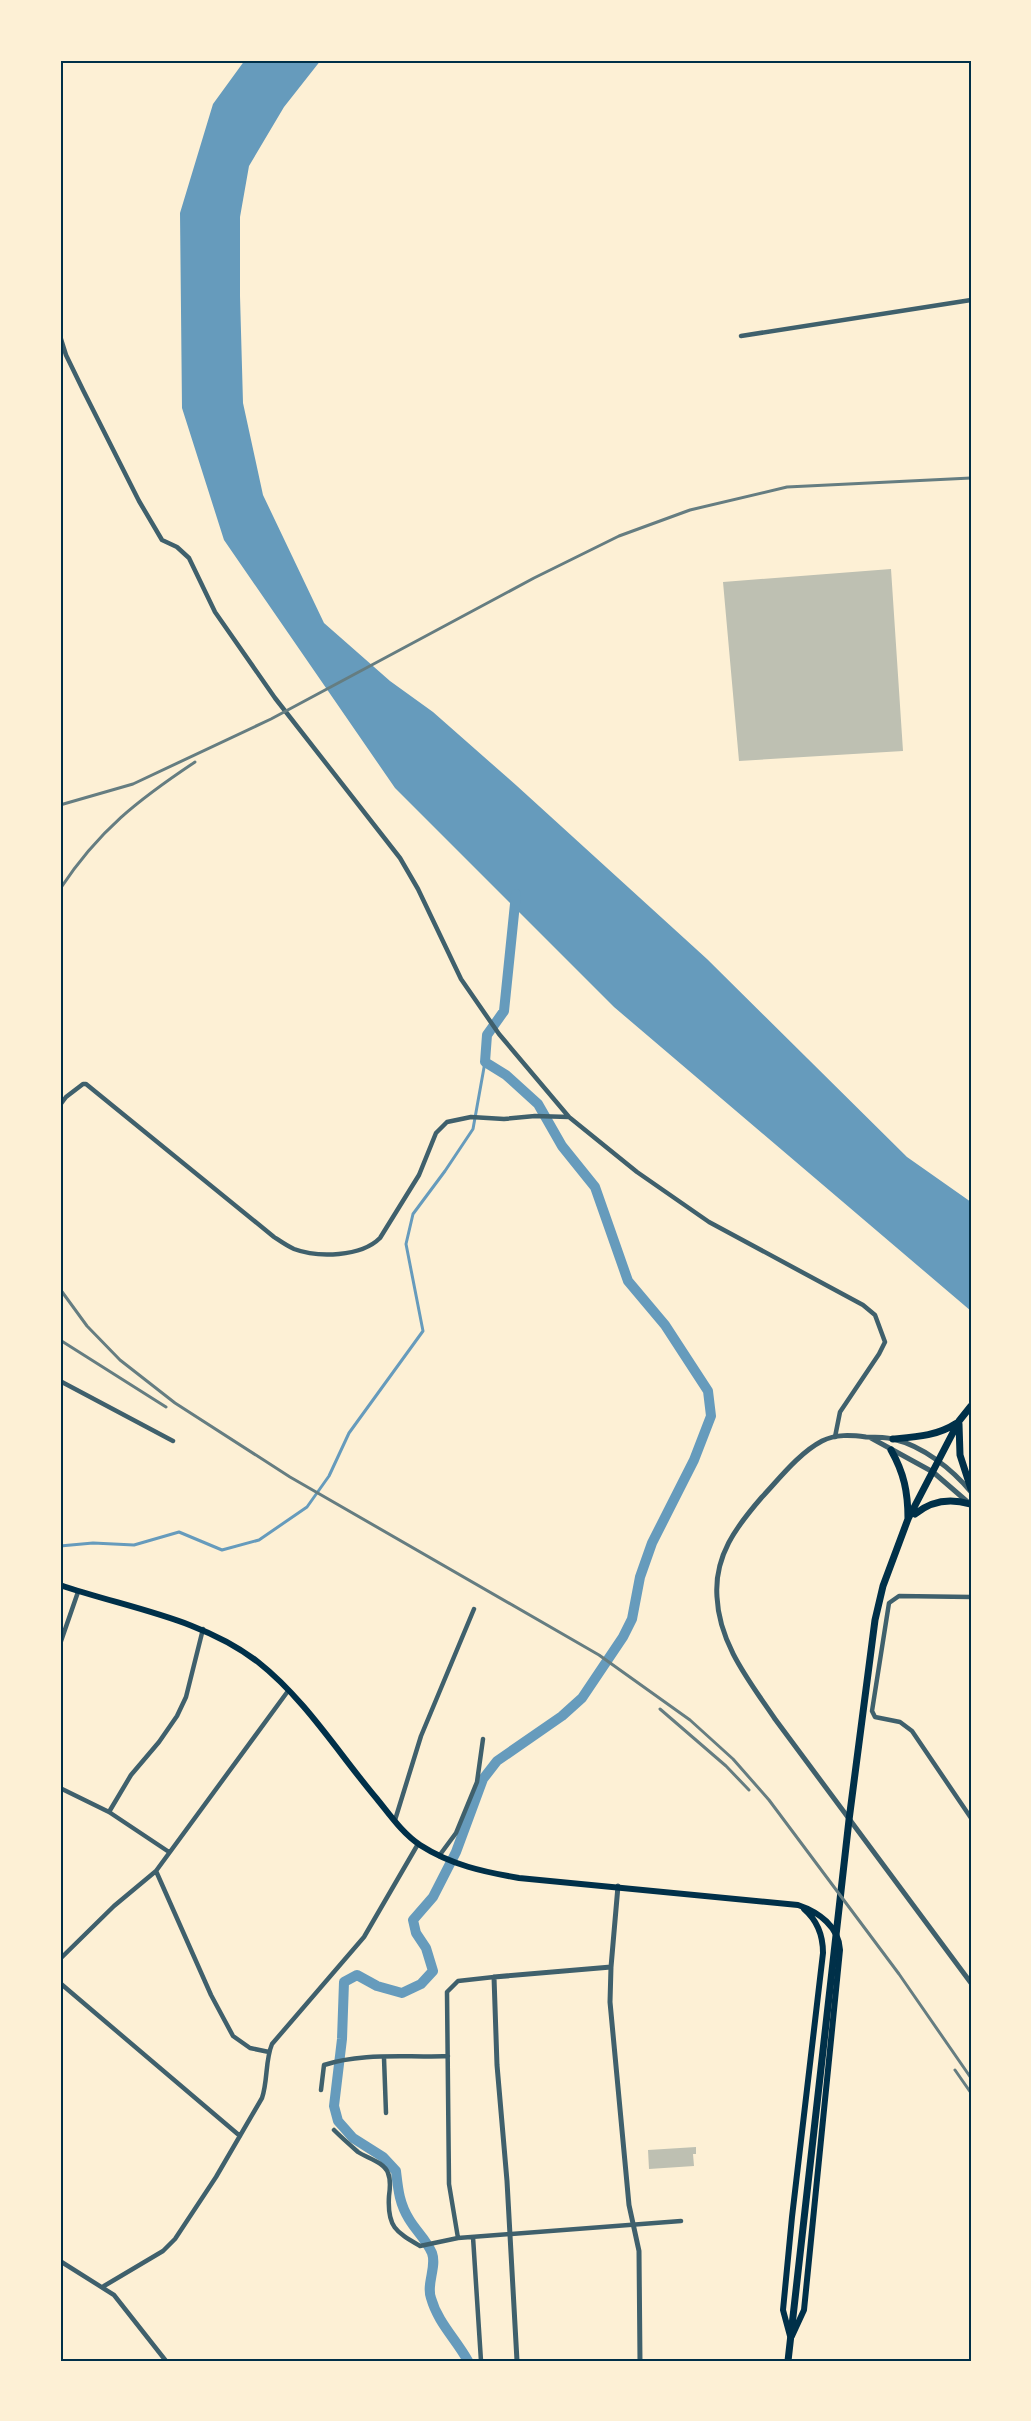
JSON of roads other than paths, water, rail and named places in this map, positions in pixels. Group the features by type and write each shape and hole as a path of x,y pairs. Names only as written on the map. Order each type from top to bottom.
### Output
{"main road":[{"path":"788,2361 849,1820 875,1620 883,1586 908,1520 959,1421 971,1406"},
{"path":"892,1438 938,1432 959,1421"},
{"path":"959,1421 960,1455 971,1490"},
{"path":"891,1450 907,1486 908,1520"},
{"path":"908,1520 920,1510 942,1501 952,1500 970,1504"},
{"path":"60,1586 203,1629 241,1649 260,1663 288,1690 395,1820 418,1844 459,1865 519,1878 798,1905 816,1913 830,1926 838,1936 840,1950 804,2310 791,2339"},
{"path":"791,2339 783,2310 823,1953 818,1925 806,1910 798,1905"}],"street":[{"path":"741,336 971,300"},
{"path":"60,336 66,355 83,390 162,540 177,547 189,558 215,612 275,698 400,858 418,889 461,979 499,1034 569,1117 637,1172 709,1222 840,1292 875,1315 885,1342 840,1412 835,1437"},
{"path":"60,1105 66,1097 86,1084 274,1237 295,1250 326,1254 355,1253 374,1244 419,1175 436,1133 447,1122 471,1117 504,1119 535,1116 569,1117"},
{"path":"60,1381 173,1441"},
{"path":"971,1490 939,1462 892,1438 845,1435 821,1442 795,1463 754,1506 733,1533 721,1559 717,1578 717,1599 722,1629 746,1677 971,1983"},
{"path":"869,1437 933,1472 970,1504"},
{"path":"60,1644 78,1592"},
{"path":"971,1597 899,1596 892,1599 872,1711 875,1717 900,1722 912,1731 971,1818"},
{"path":"395,1820 421,1736 474,1609"},
{"path":"109,1812 131,1775 177,1716 186,1697 203,1629"},
{"path":"60,1959 106,1914 156,1871 288,1690"},
{"path":"442,1857 456,1833 477,1782 483,1738"},
{"path":"60,1788 109,1812 169,1852"},
{"path":"104,2286 163,2251 175,2239 205,2194 262,2098 269,2052 278,2036 364,1937 418,1844"},
{"path":"156,1871 211,1995 233,2036 249,2048 269,2052"},
{"path":"618,1886 610,2001 617,2089 633,2225 641,2272 640,2361"},
{"path":"458,2238 449,2184 447,1992 458,1981 611,1967"},
{"path":"494,1977 497,2065 507,2181 517,2361"},
{"path":"60,1983 240,2136"},
{"path":"321,2090 324,2065 333,2062 448,2056"},
{"path":"384,2058 387,2113"},
{"path":"334,2130 360,2153 381,2164 388,2171 390,2183 388,2206 393,2224 397,2233 420,2246 458,2238 681,2221"},
{"path":"473,2237 482,2361"},
{"path":"60,2261 104,2286 114,2295 166,2361"}],"water":[{"path":"245,60 321,60 284,107 249,166 240,217 240,296 243,403 263,495 324,623 390,681 433,712 707,959 907,1157 971,1202 971,1311 614,1007 395,788 224,540 182,408 180,213 213,104"}],"waterway":[{"path":"468,2361 434,2307 430,2293 432,2253 403,2207 396,2171 383,2157 353,2138 338,2121 334,2106 342,2039 344,1982 357,1975 377,1986 402,1993 421,1984 433,1971 426,1948 416,1933 413,1920 433,1897 456,1852 483,1779 497,1761 562,1716 582,1698 623,1637 632,1619 640,1577 652,1543 694,1460 711,1416 708,1391 665,1325 628,1281 595,1187 562,1146 538,1104 506,1075 485,1062 487,1035 504,1011 516,894"},
{"path":"60,1546 93,1543 134,1545 179,1532 222,1550 259,1540 307,1507 329,1476 349,1433 423,1331 406,1244 413,1214 473,1129 485,1062"}],"railway":[{"path":"60,805 133,784 271,719 534,578 619,536 690,510 787,487 971,478"},
{"path":"60,889 105,833 138,803 195,762"},
{"path":"60,1289 87,1326 120,1360 175,1403 290,1477 599,1655 690,1720 733,1759 769,1800 899,1974 971,2078"},
{"path":"60,1340 166,1407"},
{"path":"660,1709 726,1766 749,1790"},
{"path":"955,2070 971,2093"}]}
